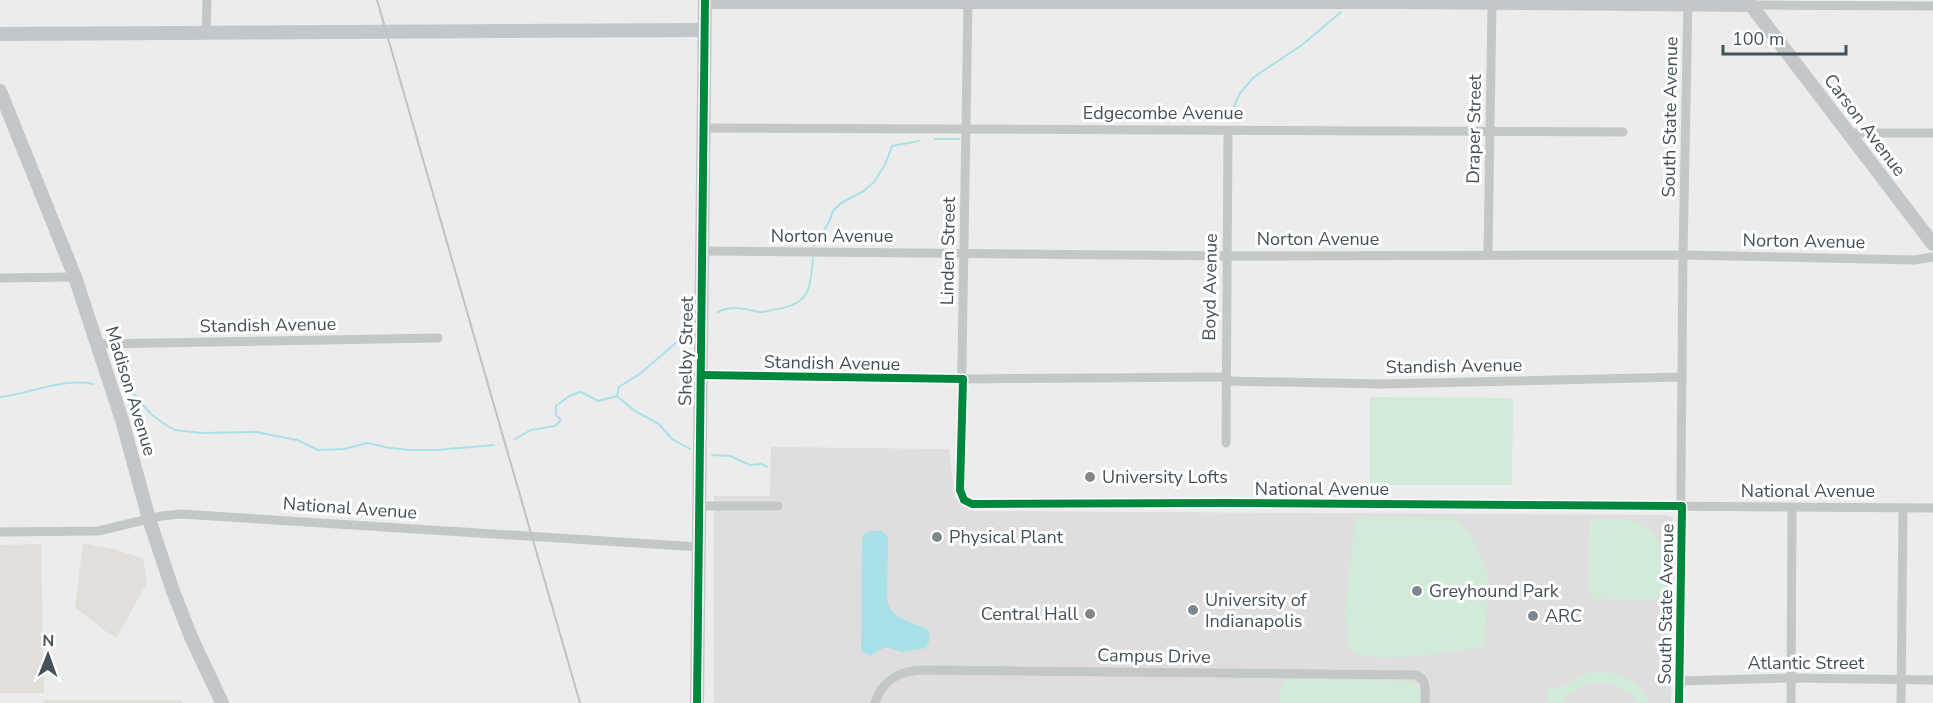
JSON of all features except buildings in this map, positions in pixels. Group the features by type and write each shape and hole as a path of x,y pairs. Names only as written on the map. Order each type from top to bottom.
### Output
{"street":[{"path":"206,33 207,0"},
{"path":"705,1 1749,3 1933,6"},
{"name":"Shelby Street","path":"697,703 705,1"},
{"name":"Linden Street","path":"960,1 966,128 960,484 964,500"},
{"name":"South State Avenue","path":"1679,703 1688,3"},
{"name":"Carson Avenue","path":"1749,3 1933,244"},
{"name":"Draper Street","path":"1488,254 1492,4"},
{"path":"0,34 704,30"},
{"name":"Madison Avenue","path":"0,91 75,277 130,447 149,519 183,618 222,703"},
{"name":"Edgecombe Avenue","path":"703,128 1623,132"},
{"name":"Boyd Avenue","path":"1226,443 1228,131"},
{"path":"1848,133 1933,133"},
{"name":"Norton Avenue","path":"702,251 1227,256 1683,255 1914,260 1933,257"},
{"path":"0,278 75,277"},
{"name":"Standish Avenue","path":"98,344 438,338"},
{"name":"Standish Avenue","path":"701,375 963,379 1226,379 1382,384 1682,377"},
{"name":"National Avenue","path":"964,500 977,504 1235,503 1933,508"},
{"path":"700,506 778,506"},
{"path":"1791,703 1792,508"},
{"path":"1901,703 1903,508"},
{"name":"National Avenue","path":"0,532 98,531 181,514 699,547"},
{"name":"Campus Drive","path":"875,703 881,689 895,676 910,671 925,670 1412,675 1420,676 1425,681 1425,703"},
{"name":"Atlantic Street","path":"1680,681 1791,678 1933,680"}],"shaded area":[{"name":"University of Indianapolis","path":"771,447 949,449 955,498 970,511 1667,515 1673,518 1671,703 714,703 714,496 770,496"},
{"path":"83,543 143,558 147,583 117,637 108,633 75,607"},
{"path":"41,544 44,693 0,693 0,545"},
{"path":"44,700 182,700 182,703 44,703"}],"green space":[{"path":"1370,397 1513,398 1512,485 1370,485"},
{"name":"Greyhound Park","path":"1356,516 1452,516 1471,534 1488,573 1485,647 1420,656 1385,658 1358,654 1348,645 1345,609"},
{"path":"1590,519 1627,520 1641,524 1651,531 1658,540 1667,562 1669,600 1594,599 1589,594"},
{"path":"1595,671 1620,675 1634,683 1650,703 1638,703 1621,688 1600,683 1579,688 1563,703 1547,703 1547,687 1562,687 1581,675"},
{"path":"1288,679 1409,681 1420,686 1420,703 1280,703 1280,688"}],"water":[{"path":"871,531 882,531 888,537 887,601 893,612 903,620 927,629 930,638 926,648 902,652 885,647 870,656 861,651 862,539 864,534"}],"waterway":[{"path":"1229,118 1240,93 1254,77 1302,45 1341,12"},
{"path":"935,139 959,139"},
{"path":"814,246 833,211 841,203 864,191 874,182 885,165 892,146 919,141"},
{"path":"718,312 733,308 764,312 797,303 807,292 813,258"},
{"path":"617,396 619,387 641,373 686,334"},
{"path":"0,397 58,384 93,384"},
{"path":"132,392 152,415 175,430 201,433 256,432 297,440 318,450 344,449 367,443 410,450 494,445"},
{"path":"515,439 531,430 555,426 561,420 556,415 556,406 569,396 581,392 598,401 617,396"},
{"path":"618,397 635,411 659,424 672,439 690,449"},
{"path":"712,455 730,456 750,465 761,464 767,467"}],"railway":[{"path":"377,0 580,703"}],"cycle path":[{"path":"697,703 705,0"},
{"path":"701,375 963,379 960,490 964,500 972,504 1682,506 1679,703"}],"place":[{"name":"University Lofts","path":"1090,477"},
{"name":"Physical Plant","path":"937,537"},
{"name":"Greyhound Park","path":"1417,591"},
{"name":"University of Indianapolis","path":"1193,610"},
{"name":"Central Hall","path":"1090,614"},
{"name":"ARC","path":"1533,616"}]}
